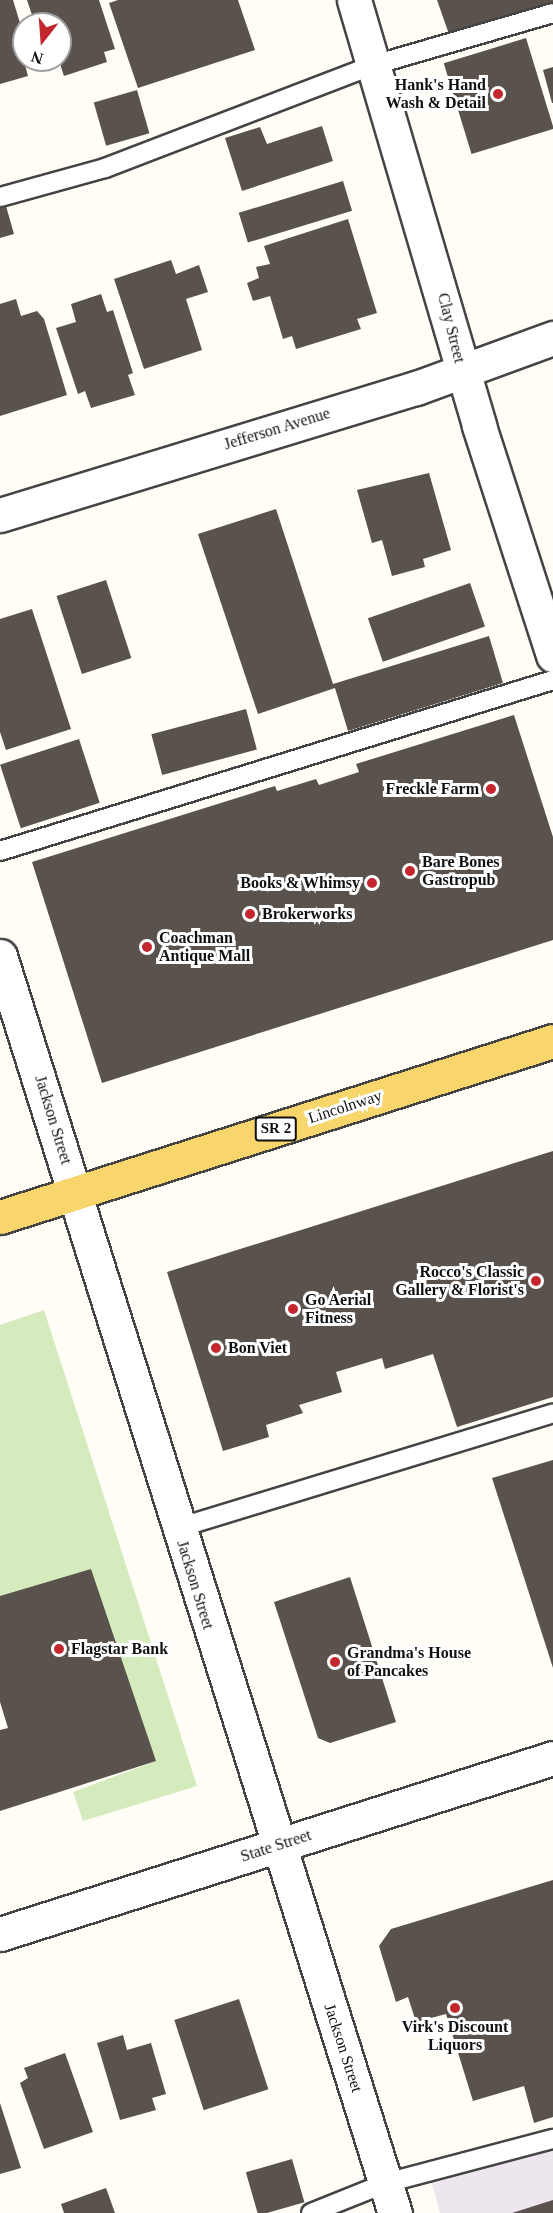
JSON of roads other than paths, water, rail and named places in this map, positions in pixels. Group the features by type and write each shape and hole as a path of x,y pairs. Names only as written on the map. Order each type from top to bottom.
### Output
{"main road":[{"name":"Lincolnway","path":"0,1217 553,1041"}],"street":[{"name":"Clay Street","path":"354,0 462,371 553,655"},
{"name":"Jefferson Avenue","path":"0,515 462,371 553,338"},
{"name":"Jackson Street","path":"0,956 76,1193 278,1846 391,2198"},
{"name":"State Street","path":"0,1934 553,1758"}],"lane":[{"path":"0,197 105,168 374,65 553,13"},
{"path":"0,851 553,680"},
{"path":"178,1528 553,1413"},
{"path":"311,2213 391,2198 553,2139"}],"place":[{"name":"Hank's Hand Wash & Detail","path":"498,94"},
{"name":"Freckle Farm","path":"491,789"},
{"name":"Bare Bones Gastropub","path":"410,871"},
{"name":"Books & Whimsy","path":"372,883"},
{"name":"Brokerworks","path":"250,914"},
{"name":"Coachman Antique Mall","path":"147,947"},
{"name":"Rocco's Classic Gallery & Florist's","path":"536,1281"},
{"name":"Go Aerial Fitness","path":"293,1309"},
{"name":"Bon Viet","path":"216,1348"},
{"name":"Flagstar Bank","path":"59,1649"},
{"name":"Grandma's House of Pancakes","path":"335,1662"},
{"name":"Virk's Discount Liquors","path":"455,2008"}]}
